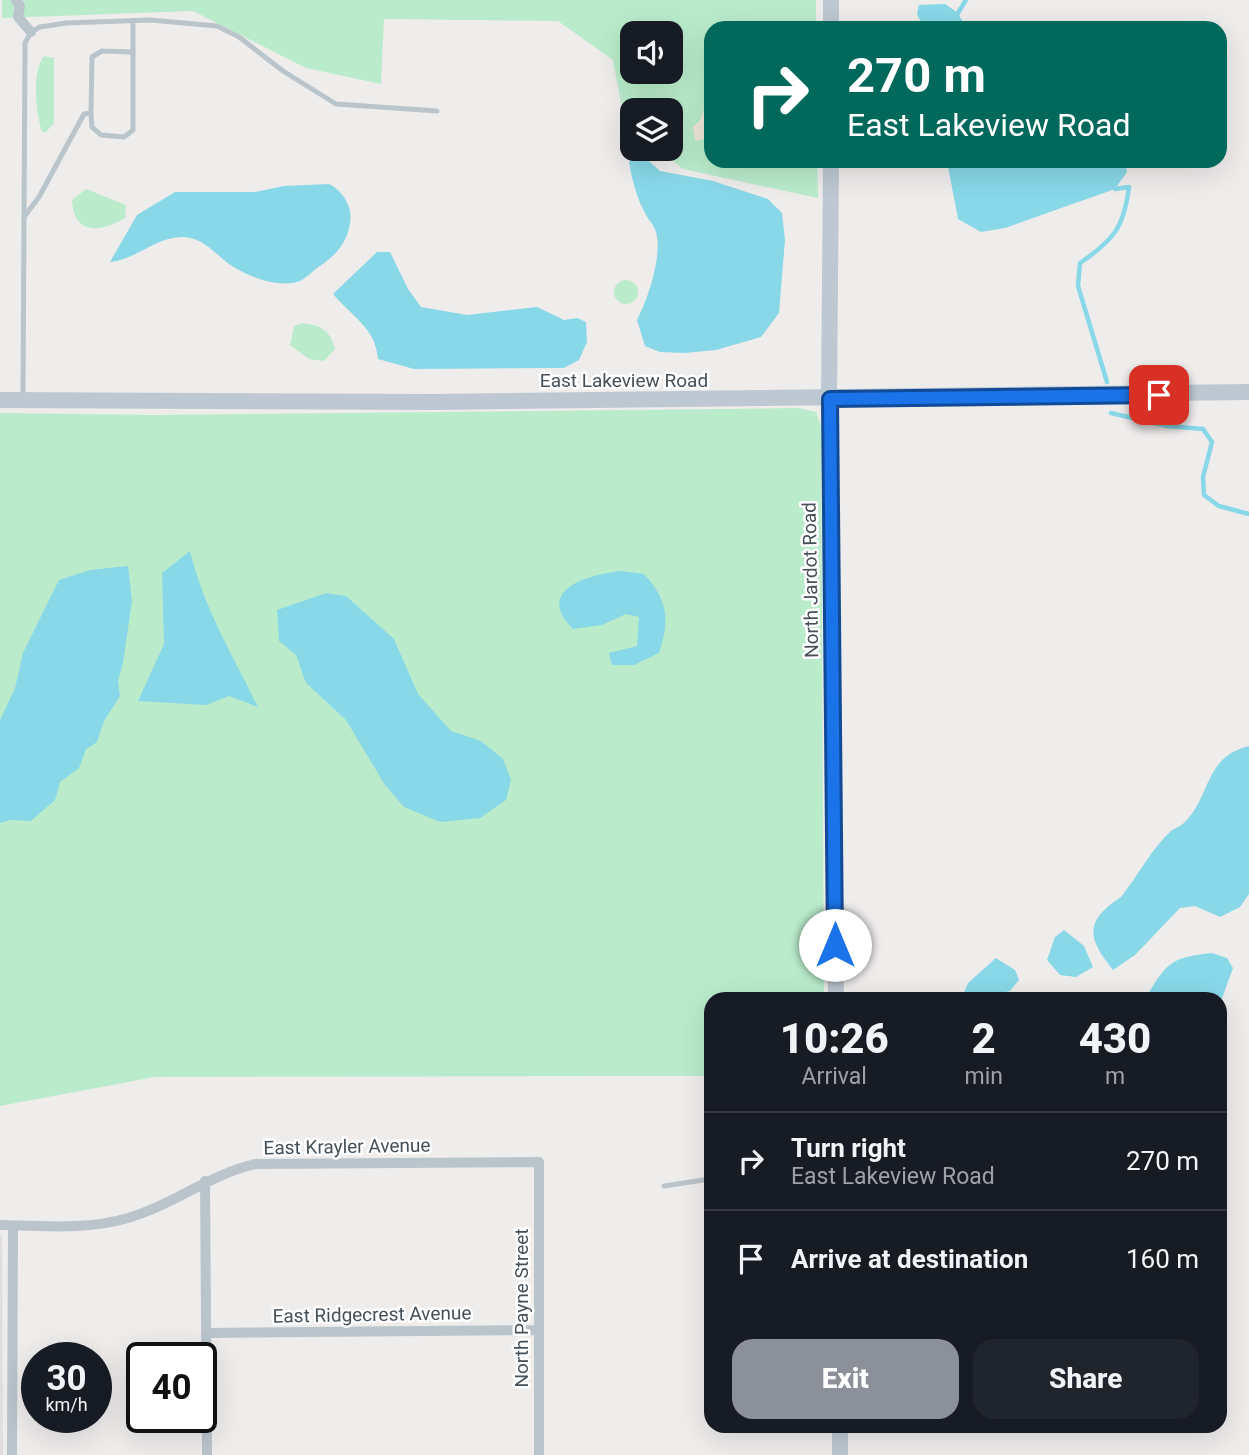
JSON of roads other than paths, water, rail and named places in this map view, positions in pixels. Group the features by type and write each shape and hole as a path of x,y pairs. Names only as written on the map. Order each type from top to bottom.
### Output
{"street":[{"path":"16,0 20,6 18,17 31,32"},
{"path":"831,0 831,21"},
{"name":"North Jardot Road","path":"831,168 830,399 836,992"},
{"name":"East Lakeview Road","path":"0,400 449,402 1249,392"},
{"name":"East Krayler Avenue","path":"0,1226 95,1225 130,1218 230,1170 256,1164 539,1162"},
{"name":"North Payne Street","path":"539,1162 539,1455"},
{"path":"205,1181 208,1455"},
{"path":"12,1455 13,1226"},
{"name":"East Ridgecrest Avenue","path":"206,1333 538,1330"},
{"path":"840,1433 840,1455"}],"lane":[{"path":"133,21 133,52 130,133 124,137 101,135 92,127 92,57 102,51 133,52"},
{"path":"23,400 25,43 31,32 40,27 66,23 133,21 217,26 239,37 283,71 337,104 437,111"},
{"path":"24,217 39,197 84,114 91,113"},
{"path":"664,1186 704,1180"}],"water":[{"path":"945,4 958,13 962,21 920,21 917,14 919,5"},
{"path":"649,161 660,171 713,181 768,199 782,213 785,240 779,313 761,337 716,350 685,353 660,352 645,346 637,320 646,300 658,250 654,227 635,189 629,162"},
{"path":"948,168 1126,168 1127,172 1115,189 1005,228 981,232 958,219"},
{"path":"329,184 343,195 348,205 351,217 348,231 343,244 334,254 300,281 282,283 254,277 229,264 204,244 184,237 164,240 129,257 110,262 137,215 175,192 255,192 284,186"},
{"path":"377,252 390,252 408,289 421,307 467,315 537,307 564,320 577,318 586,322 587,342 579,360 564,368 414,369 378,359 368,331 333,294"},
{"path":"190,551 211,611 258,707 229,696 206,705 138,701 164,644 162,573"},
{"path":"128,566 132,601 118,681 120,696 104,721 97,742 86,749 79,768 60,782 55,800 31,821 10,820 0,823 0,720 15,688 23,653 59,580 90,570"},
{"path":"622,571 644,574 658,593 665,611 665,630 659,653 634,665 612,665 609,653 637,646 639,617 626,614 602,625 573,629 562,615 559,603 562,594 570,586 595,576"},
{"path":"326,593 346,596 394,639 418,694 451,731 481,741 503,759 511,780 506,800 480,818 440,822 404,807 385,785 346,720 306,683 296,655 279,641 277,610"},
{"path":"1249,746 1249,894 1240,907 1220,917 1195,906 1180,908 1135,955 1113,970 1094,939 1095,922 1100,914 1121,897 1164,838 1185,822 1193,812 1216,768 1234,751"},
{"path":"1064,930 1084,946 1093,967 1076,977 1060,975 1047,960 1055,937"},
{"path":"1212,953 1227,958 1233,968 1224,992 1149,992 1164,970 1187,957"},
{"path":"996,958 1015,970 1019,980 1010,991 1005,992 964,992 968,983"}],"waterway":[{"path":"958,13 966,0"},
{"path":"1107,382 1078,286 1080,263 1109,239 1124,213 1129,187 1115,189"},
{"path":"1111,413 1167,426 1203,429 1212,442 1203,477 1204,495 1219,506 1249,514"}]}
